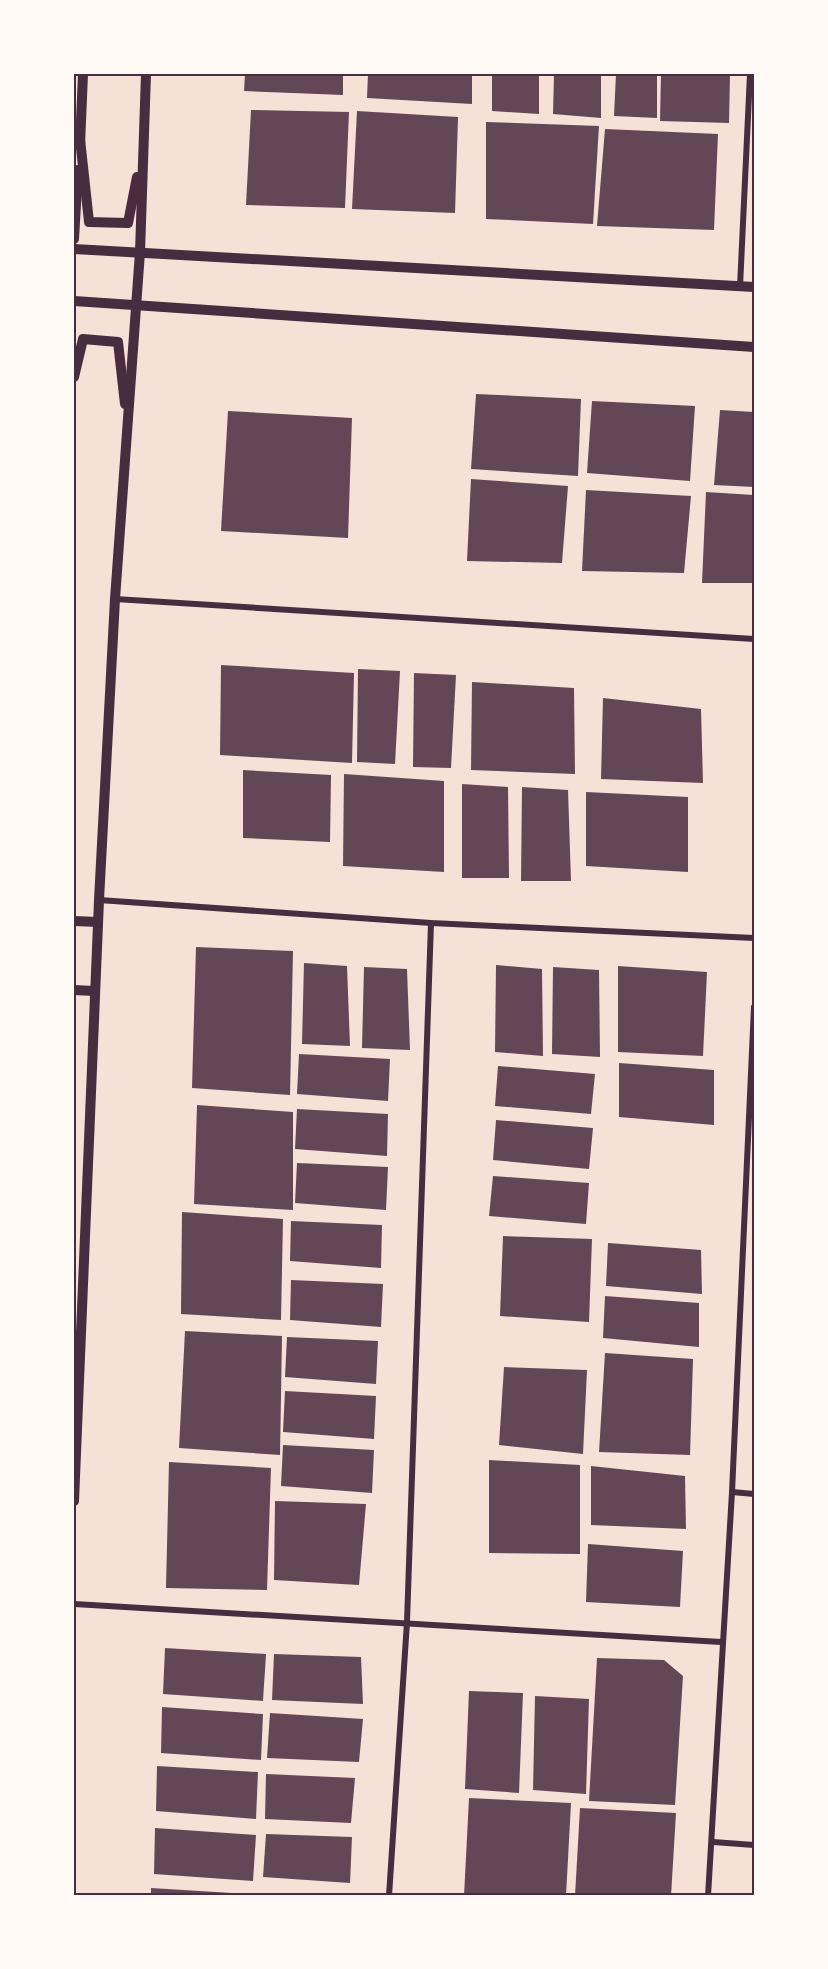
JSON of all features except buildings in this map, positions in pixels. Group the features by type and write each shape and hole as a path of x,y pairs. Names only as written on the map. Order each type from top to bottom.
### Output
{"street":[{"path":"74,239 84,74"},
{"path":"74,1500 94,991 115,599 137,306 146,74"},
{"path":"740,287 750,74"},
{"path":"80,139 89,222 128,224 142,149"},
{"path":"74,249 754,287"},
{"path":"74,301 754,347"},
{"path":"74,377 83,339 118,342 128,428"},
{"path":"115,599 754,639"},
{"path":"99,900 430,923 754,938"},
{"path":"74,921 98,922"},
{"path":"389,1896 407,1622 430,923"},
{"path":"74,990 94,991"},
{"path":"708,1896 713,1842 721,1642 732,1492 754,1007"},
{"path":"744,1209 754,1209"},
{"path":"732,1492 754,1494"},
{"path":"74,1604 721,1642"},
{"path":"713,1842 754,1845"}]}
